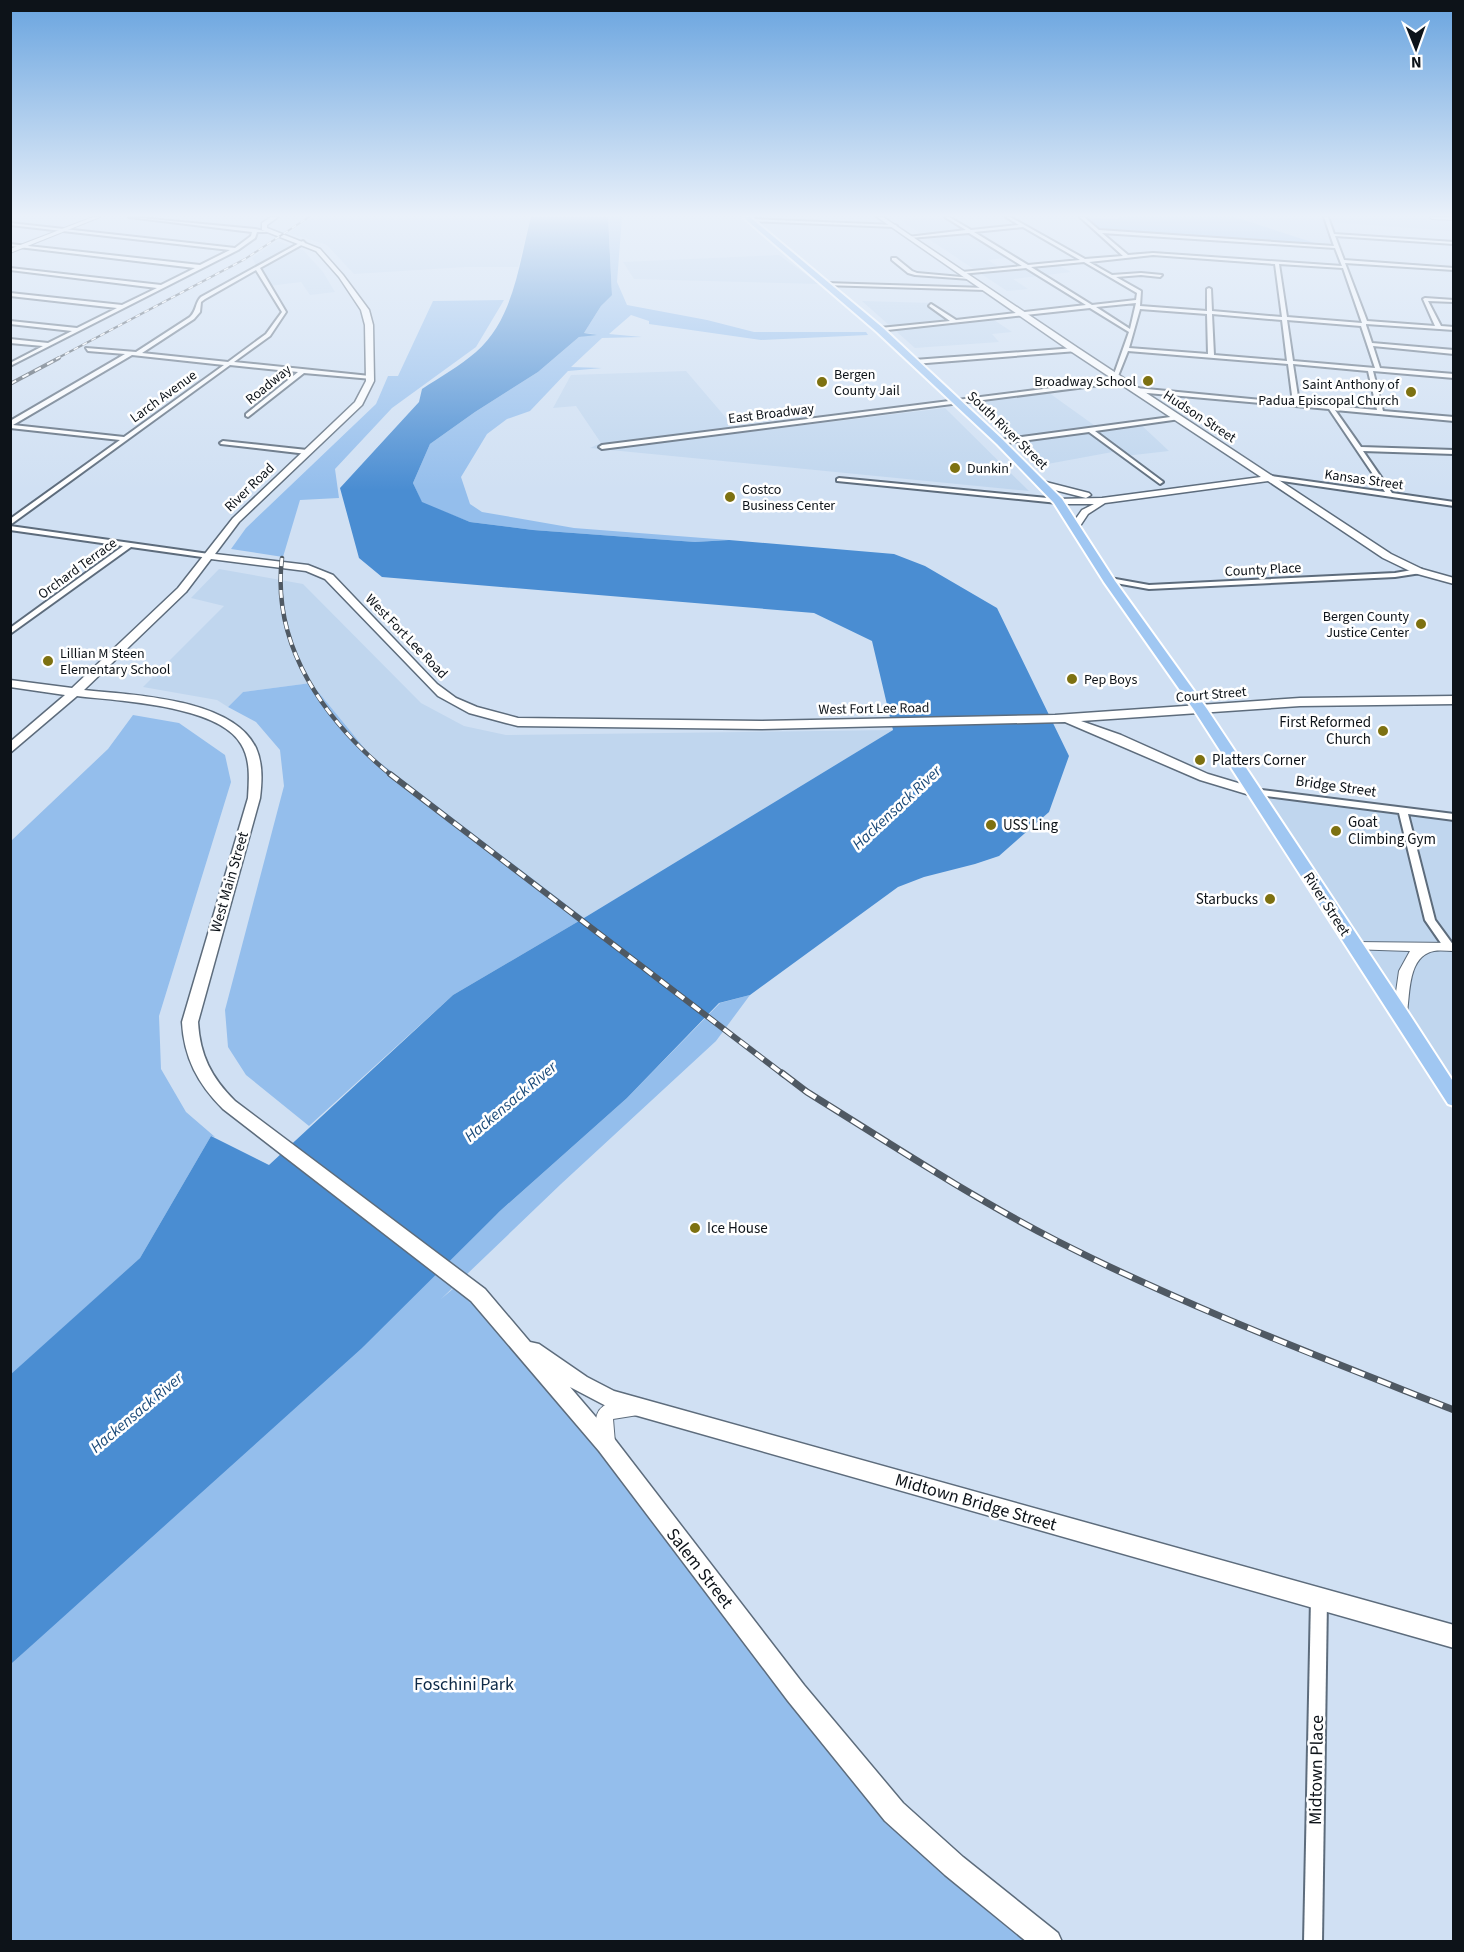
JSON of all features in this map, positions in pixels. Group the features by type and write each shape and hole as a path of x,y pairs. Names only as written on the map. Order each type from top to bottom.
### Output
{"main road":[{"name":"River Road","path":"10,749 75,692 182,591 236,520 359,403 369,387 370,378 369,326 364,308"},
{"name":"South River Street","path":"854,308 1000,442 1058,501 1200,709"},
{"name":"Hudson Street","path":"1014,308 1387,556 1418,571 1454,581"},
{"path":"1058,501 1131,497 1271,478"},
{"path":"1043,484 1086,495 1131,497"},
{"path":"1201,488 1256,485 1293,494"},
{"path":"1075,527 1085,512 1102,504 1131,497"},
{"name":"West Fort Lee Road","path":"209,556 308,568 329,577 436,688 466,708 495,718 541,724 882,723 970,720"},
{"name":"West Main Street","path":"10,683 158,703 196,712 240,734 251,752 256,781 254,798 194,1005 190,1041 201,1074 213,1091 349,1197"},
{"name":"Court Street","path":"970,720 1055,719 1300,702 1454,700"},
{"name":"River Street","path":"1200,709 1454,1099"},
{"path":"1117,738 1109,726 1120,715"},
{"name":"Bridge Street","path":"1055,719 1086,726 1204,777 1253,792"},
{"name":"Salem Street","path":"349,1197 478,1295 606,1444 796,1693 894,1812 1023,1924 1049,1941"},
{"name":"Midtown Bridge Street","path":"512,1336 580,1383 610,1399 1454,1637"}],"street":[{"path":"10,365 121,308"},
{"path":"10,425 133,354 195,315 199,308"},
{"name":"Larch Avenue","path":"10,523 268,334 284,312 282,308"},
{"path":"935,308 955,322"},
{"path":"880,330 1080,308"},
{"path":"1093,308 1132,332"},
{"path":"1118,378 1138,308"},
{"path":"1175,308 1286,319 1454,329"},
{"path":"1209,308 1211,356"},
{"path":"1284,308 1296,405"},
{"path":"1359,308 1368,344 1378,370"},
{"path":"1429,308 1439,328"},
{"path":"10,322 78,330"},
{"path":"10,341 51,345"},
{"path":"1368,344 1453,353"},
{"path":"1125,349 1454,376"},
{"path":"88,350 370,378"},
{"path":"914,362 1075,350"},
{"path":"1370,369 1381,412"},
{"name":"Roadway","path":"248,416 303,371"},
{"name":"East Broadway","path":"602,447 1118,378"},
{"path":"1136,390 1454,419"},
{"path":"1331,408 1389,494"},
{"path":"1000,442 1178,418"},
{"path":"10,425 124,439"},
{"path":"1090,430 1160,482"},
{"path":"223,443 307,452"},
{"path":"1358,449 1454,452"},
{"name":"Kansas Street","path":"1271,478 1454,504"},
{"path":"839,480 1058,501"},
{"path":"1009,496 1032,493 1043,484"},
{"name":"West Fort Lee Road","path":"10,528 209,556"},
{"name":"Orchard Terrace","path":"10,632 129,545"},
{"name":"County Place","path":"1110,580 1133,585 1155,586 1418,571"},
{"name":"Bridge Street","path":"1253,792 1454,817"},
{"path":"1403,812 1430,920 1451,947"},
{"path":"1354,946 1451,947"},
{"path":"1400,1013 1406,971 1414,954 1434,946"},
{"path":"606,1444 603,1420 607,1411 617,1408 634,1409 664,1415"},
{"name":"Midtown Place","path":"1313,1941 1319,1599"}],"shaded area":[{"path":"870,308 939,308 956,322 991,318 1012,332 992,334 999,342 915,348"},
{"path":"686,371 739,433 945,408 1029,491 590,448 601,443 576,406 553,408 571,375"},
{"path":"1045,390 1098,428 1138,422 1169,451 1125,456 1118,451 1042,465 972,399"},
{"path":"219,569 303,584 421,703 464,726 506,735 893,730 584,918 370,755 311,683 243,692 228,707 217,700 143,687 224,606 191,598"},
{"path":"1253,792 1453,817 1453,1099"}],"green space":[{"path":"430,308 499,308 476,347 392,408 335,469 339,498 300,500 283,557 231,549 246,528 376,404 388,376 398,376"},
{"path":"600,308 643,308 754,332 866,332 868,335 761,340 649,324 649,321 631,315 609,334 642,337 602,338 571,367 602,368 568,371 530,411 507,419 487,434 461,477 470,504 482,512 574,528 729,540 695,542 533,530 470,522 422,503 413,483 430,444 538,372 579,337 594,334 584,333"},
{"path":"311,683 370,755 584,918 453,995 309,1126 246,1075 228,1047 225,1010 284,786 280,750 256,722 228,707 243,692"},
{"path":"133,715 179,723 225,755 231,782 159,1016 161,1069 186,1112 215,1137 211,1136 140,1258 11,1375 11,841 108,749"},
{"name":"Foschini Park","path":"750,995 716,1041 441,1299 461,1282 478,1295 843,1752 1049,1941 11,1941 10,1665 500,1211 627,1098 720,1003"}],"water":[{"name":"Hackensack River","path":"506,308 600,308 584,333 597,335 579,337 538,372 430,444 413,483 422,502 470,522 533,530 695,542 729,540 894,554 925,566 997,608 1069,756 1049,812 999,856 924,877 898,887 750,995 719,1003 627,1098 500,1211 362,1348 11,1664 10,1375 140,1258 211,1136 269,1165 453,995 893,730 872,641 814,613 382,577 359,558 340,488 419,402 422,389 476,352 489,339"}],"railway":[{"path":"56,359 152,308"},
{"path":"10,384 59,358"},
{"path":"282,558 281,591 285,622 308,680 325,707 345,731 391,775"},
{"path":"390,774 784,1075"},
{"path":"782,1073 807,1092 930,1169 1057,1241 1204,1309 1454,1410"}],"place":[{"name":"Broadway School","path":"1148,381"},
{"name":"Bergen County Jail","path":"822,382"},
{"name":"Saint Anthony of Padua Episcopal Church","path":"1411,392"},
{"name":"Dunkin'","path":"955,468"},
{"name":"Costco Business Center","path":"730,497"},
{"name":"Bergen County Justice Center","path":"1421,624"},
{"name":"Lillian M Steen Elementary School","path":"48,661"},
{"name":"Pep Boys","path":"1072,679"},
{"name":"First Reformed Church","path":"1383,731"},
{"name":"Platters Corner","path":"1200,760"},
{"name":"USS Ling","path":"991,825"},
{"name":"Goat Climbing Gym","path":"1336,831"},
{"name":"Starbucks","path":"1270,899"},
{"name":"Ice House","path":"695,1228"}]}
